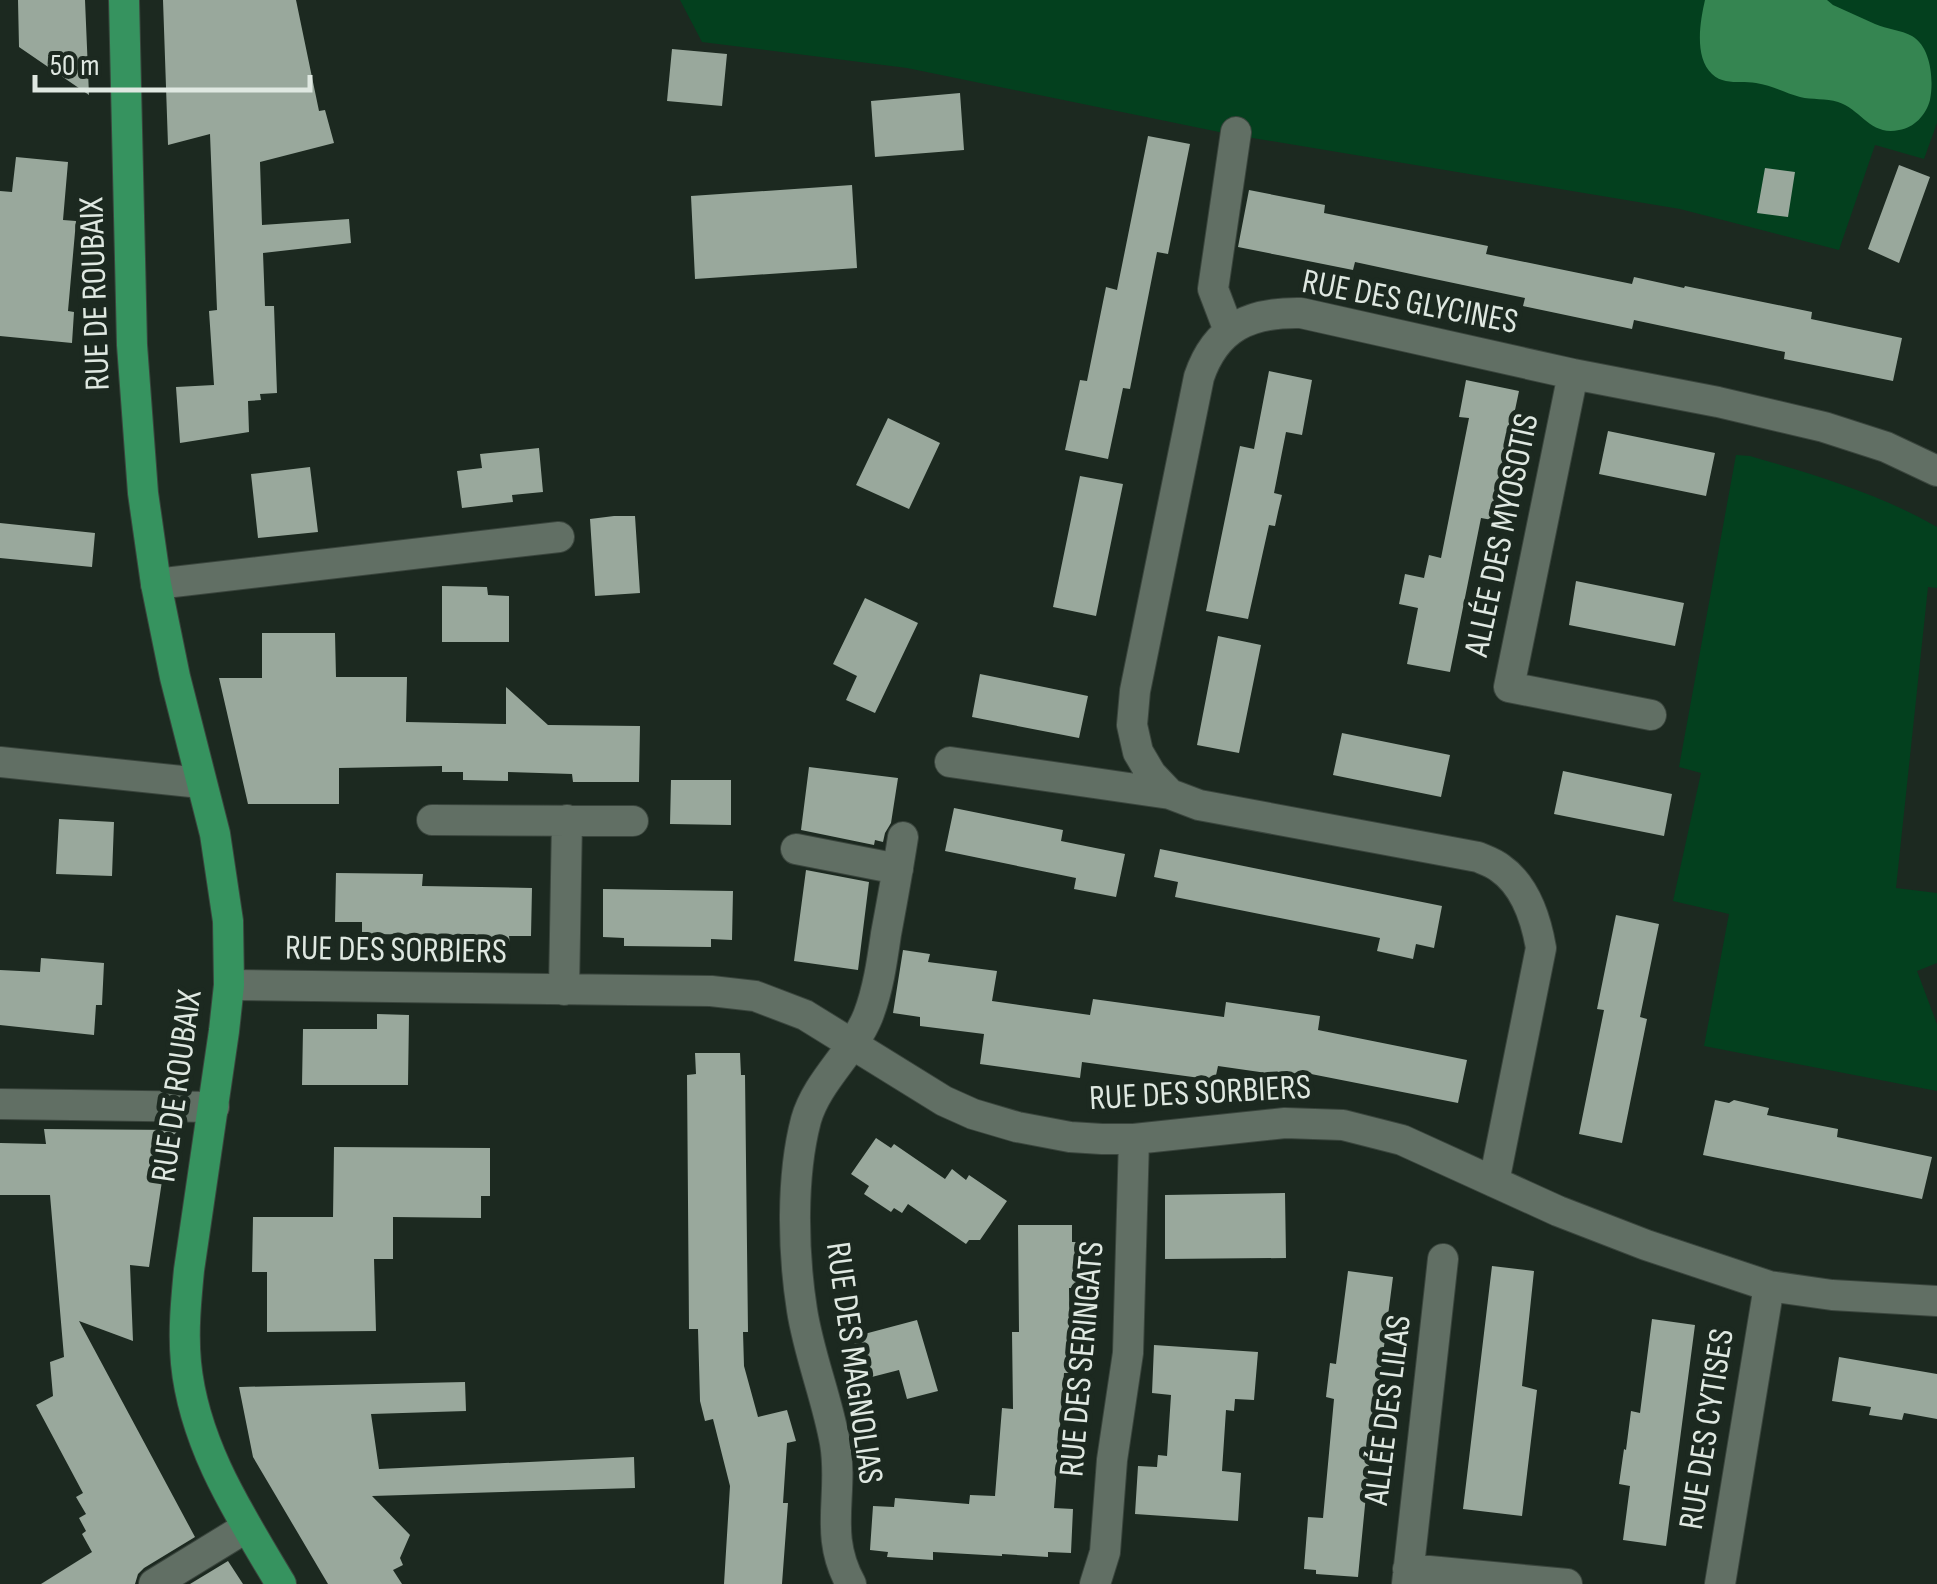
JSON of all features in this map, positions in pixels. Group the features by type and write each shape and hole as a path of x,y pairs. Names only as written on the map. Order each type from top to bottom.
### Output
{"main road":[{"name":"RUE DE ROUBAIX","path":"124,0 134,384 144,493 156,584 175,678 216,834 228,920 229,985 185,1311 186,1363 192,1397 212,1460 280,1584"}],"street":[{"path":"1170,794 1138,752 1132,725 1199,377 1205,358 1229,331 1213,290 1236,132"},
{"name":"RUE DES GLYCINES","path":"1229,331 1264,316 1301,314 1824,427 1937,470"},
{"name":"ALLÉE DES MYOSOTIS","path":"1573,374 1509,688 1651,715"},
{"path":"156,584 559,538"},
{"path":"0,762 202,783"},
{"path":"950,762 1170,794 1200,805 1478,857 1502,869 1523,893 1536,919 1541,948 1494,1182"},
{"path":"432,820 633,821"},
{"path":"564,990 567,820"},
{"name":"RUE DES MAGNOLIAS","path":"851,1584 836,1546 839,1477 835,1443 802,1311 796,1211 800,1153 807,1116 821,1088 853,1043 876,990 903,837"},
{"path":"796,850 898,869"},
{"name":"RUE DES SORBIERS","path":"229,985 711,991 755,996 805,1014 944,1102 1017,1128 1070,1137 1134,1139 1286,1123 1343,1126 1402,1140 1558,1211 1769,1286 1832,1295 1937,1301"},
{"path":"0,1104 214,1107"},
{"name":"RUE DES SERINGATS","path":"1095,1584 1106,1552 1112,1460 1128,1353 1134,1139"},
{"name":"ALLÉE DES LILAS","path":"1443,1259 1407,1576 1567,1584"},
{"name":"RUE DES CYTISES","path":"1720,1584 1769,1286"},
{"path":"154,1584 247,1526"}],"shaded area":[{"path":"680,0 1937,0 1937,123 1924,159 1875,145 1839,250 1680,209 1229,134 907,68 702,42"},
{"path":"1705,0 1827,0 1875,24 1908,34 1923,48 1930,65 1928,106 1914,124 1889,131 1873,126 1838,102 1717,78 1706,67 1701,49"},
{"path":"1736,455 1846,486 1937,527 1937,588 1928,587 1896,888 1937,893 1937,963 1917,971 1937,1024 1937,1091 1704,1046 1729,914 1673,901 1701,773 1679,767"}],"building":[{"path":"18,0 85,0 89,95 19,47"},
{"path":"163,0 296,0 319,111 325,110 334,143 260,162 262,225 349,219 351,243 263,253 265,306 274,306 277,393 260,394 261,400 248,401 249,432 180,443 176,387 214,385 209,311 217,310 210,134 168,145"},
{"path":"672,49 727,54 722,106 667,101"},
{"path":"960,93 964,150 875,157 871,101"},
{"path":"1148,136 1190,144 1168,254 1157,252 1130,389 1123,388 1108,459 1065,450 1080,380 1087,381 1106,287 1117,290"},
{"path":"16,157 68,162 63,220 76,221 68,311 74,312 72,343 0,336 0,191 12,192"},
{"path":"1899,165 1930,177 1899,263 1868,249"},
{"path":"1765,168 1795,172 1788,217 1757,213"},
{"path":"852,185 857,268 695,279 691,196"},
{"path":"1249,190 1325,205 1324,213 1488,246 1486,254 1632,284 1634,277 1685,286 1812,312 1811,319 1902,338 1893,381 1784,359 1785,352 1634,320 1632,329 1523,306 1525,298 1355,262 1353,270 1238,247"},
{"path":"1269,371 1312,380 1302,435 1286,432 1274,493 1282,495 1275,526 1269,525 1248,619 1206,611 1240,446 1254,449"},
{"path":"1466,380 1519,391 1492,520 1481,518 1450,672 1407,664 1418,608 1399,604 1405,574 1424,578 1429,555 1441,558 1469,418 1459,417"},
{"path":"888,418 940,443 909,509 856,485"},
{"path":"1608,431 1715,453 1706,496 1599,474"},
{"path":"539,448 543,492 512,495 513,502 462,508 457,471 482,468 480,454"},
{"path":"310,467 318,532 258,538 251,474"},
{"path":"1080,476 1123,484 1096,616 1053,607"},
{"path":"635,516 640,593 595,596 590,519"},
{"path":"0,523 95,533 92,567 0,558"},
{"path":"1576,581 1684,603 1675,646 1569,625"},
{"path":"442,586 487,587 488,595 509,596 509,642 442,642"},
{"path":"865,598 918,623 875,713 846,700 857,676 833,664"},
{"path":"262,633 335,633 336,677 407,677 406,722 506,724 506,687 548,725 640,726 639,782 573,782 572,774 508,772 508,781 463,780 463,772 442,772 442,766 339,768 339,804 248,804 219,678 262,678"},
{"path":"1218,636 1261,645 1239,753 1197,745"},
{"path":"980,674 1088,696 1079,738 972,717"},
{"path":"1342,733 1450,755 1441,797 1333,775"},
{"path":"809,767 898,778 891,823 883,842 875,840 874,845 801,830"},
{"path":"1563,771 1672,794 1664,836 1554,814"},
{"path":"671,780 731,780 731,825 670,824"},
{"path":"954,808 1063,830 1061,841 1125,854 1116,897 1074,889 1076,878 945,851"},
{"path":"59,819 114,822 112,876 56,874"},
{"path":"1160,849 1442,906 1434,948 1416,944 1413,959 1377,951 1380,938 1175,897 1178,882 1154,877"},
{"path":"806,870 869,882 858,970 794,961"},
{"path":"336,873 423,874 422,886 532,888 531,936 509,936 510,944 464,944 465,935 362,934 362,922 335,922"},
{"path":"603,889 733,891 732,940 711,939 711,947 624,946 624,938 603,937"},
{"path":"1616,915 1659,924 1640,1017 1647,1019 1622,1143 1579,1134 1604,1010 1597,1009"},
{"path":"903,950 930,954 928,962 997,971 992,1001 1090,1015 1093,999 1224,1017 1226,1002 1320,1016 1318,1030 1467,1060 1458,1103 1311,1074 1310,1079 1218,1066 1215,1080 1082,1062 1080,1078 980,1064 984,1034 920,1026 920,1017 893,1013"},
{"path":"41,958 104,963 102,1005 96,1005 94,1035 0,1025 0,970 40,972"},
{"path":"377,1014 409,1015 408,1085 302,1085 303,1029 377,1029"},
{"path":"695,1053 740,1053 741,1075 745,1075 748,1332 743,1332 744,1366 758,1417 787,1410 796,1441 787,1443 783,1503 788,1503 782,1584 724,1584 730,1486 713,1419 705,1421 700,1401 698,1329 689,1329 687,1075 696,1074"},
{"path":"1715,1100 1769,1108 1767,1115 1838,1129 1837,1137 1932,1157 1922,1199 1703,1155"},
{"path":"44,1129 177,1130 162,1181 149,1267 130,1265 133,1341 79,1321 195,1537 144,1568 135,1584 41,1584 92,1552 79,1518 86,1514 76,1497 83,1493 36,1405 53,1396 50,1362 64,1357 50,1195 0,1195 0,1143 46,1144"},
{"path":"876,1138 891,1148 894,1144 945,1179 952,1169 966,1180 969,1175 1007,1201 980,1240 969,1240 966,1244 908,1204 902,1213 894,1208 891,1212 864,1194 869,1186 851,1174"},
{"path":"334,1147 490,1148 490,1196 481,1196 481,1218 393,1217 393,1259 374,1259 376,1331 267,1332 267,1272 252,1272 253,1217 333,1217"},
{"path":"1285,1193 1286,1258 1165,1259 1165,1195"},
{"path":"1018,1225 1072,1225 1072,1242 1077,1242 1078,1288 1069,1288 1070,1373 1064,1373 1054,1508 1073,1509 1071,1553 1048,1552 1048,1557 933,1552 933,1560 887,1557 888,1552 870,1550 873,1506 894,1507 895,1498 969,1504 970,1495 995,1496 1002,1408 1013,1409 1012,1332 1019,1332"},
{"path":"1492,1266 1534,1271 1522,1386 1537,1390 1522,1516 1463,1509"},
{"path":"1348,1271 1393,1277 1358,1577 1316,1574 1316,1570 1304,1569 1308,1517 1323,1518 1334,1399 1326,1397 1330,1363 1336,1364"},
{"path":"1652,1319 1695,1325 1666,1546 1623,1540 1630,1486 1619,1484 1631,1411 1640,1413"},
{"path":"917,1320 938,1391 907,1399 899,1370 864,1379 853,1337"},
{"path":"1154,1345 1258,1352 1254,1400 1235,1399 1234,1411 1226,1410 1222,1471 1241,1473 1238,1521 1135,1514 1138,1466 1157,1467 1158,1455 1167,1456 1171,1395 1152,1393"},
{"path":"1839,1357 1937,1374 1937,1419 1904,1413 1902,1420 1869,1415 1871,1407 1832,1401"},
{"path":"465,1382 466,1411 371,1414 379,1469 634,1457 635,1488 372,1496 410,1535 400,1558 403,1565 393,1570 402,1584 328,1584 253,1457 239,1387"},
{"path":"228,1561 243,1584 190,1584"}]}
